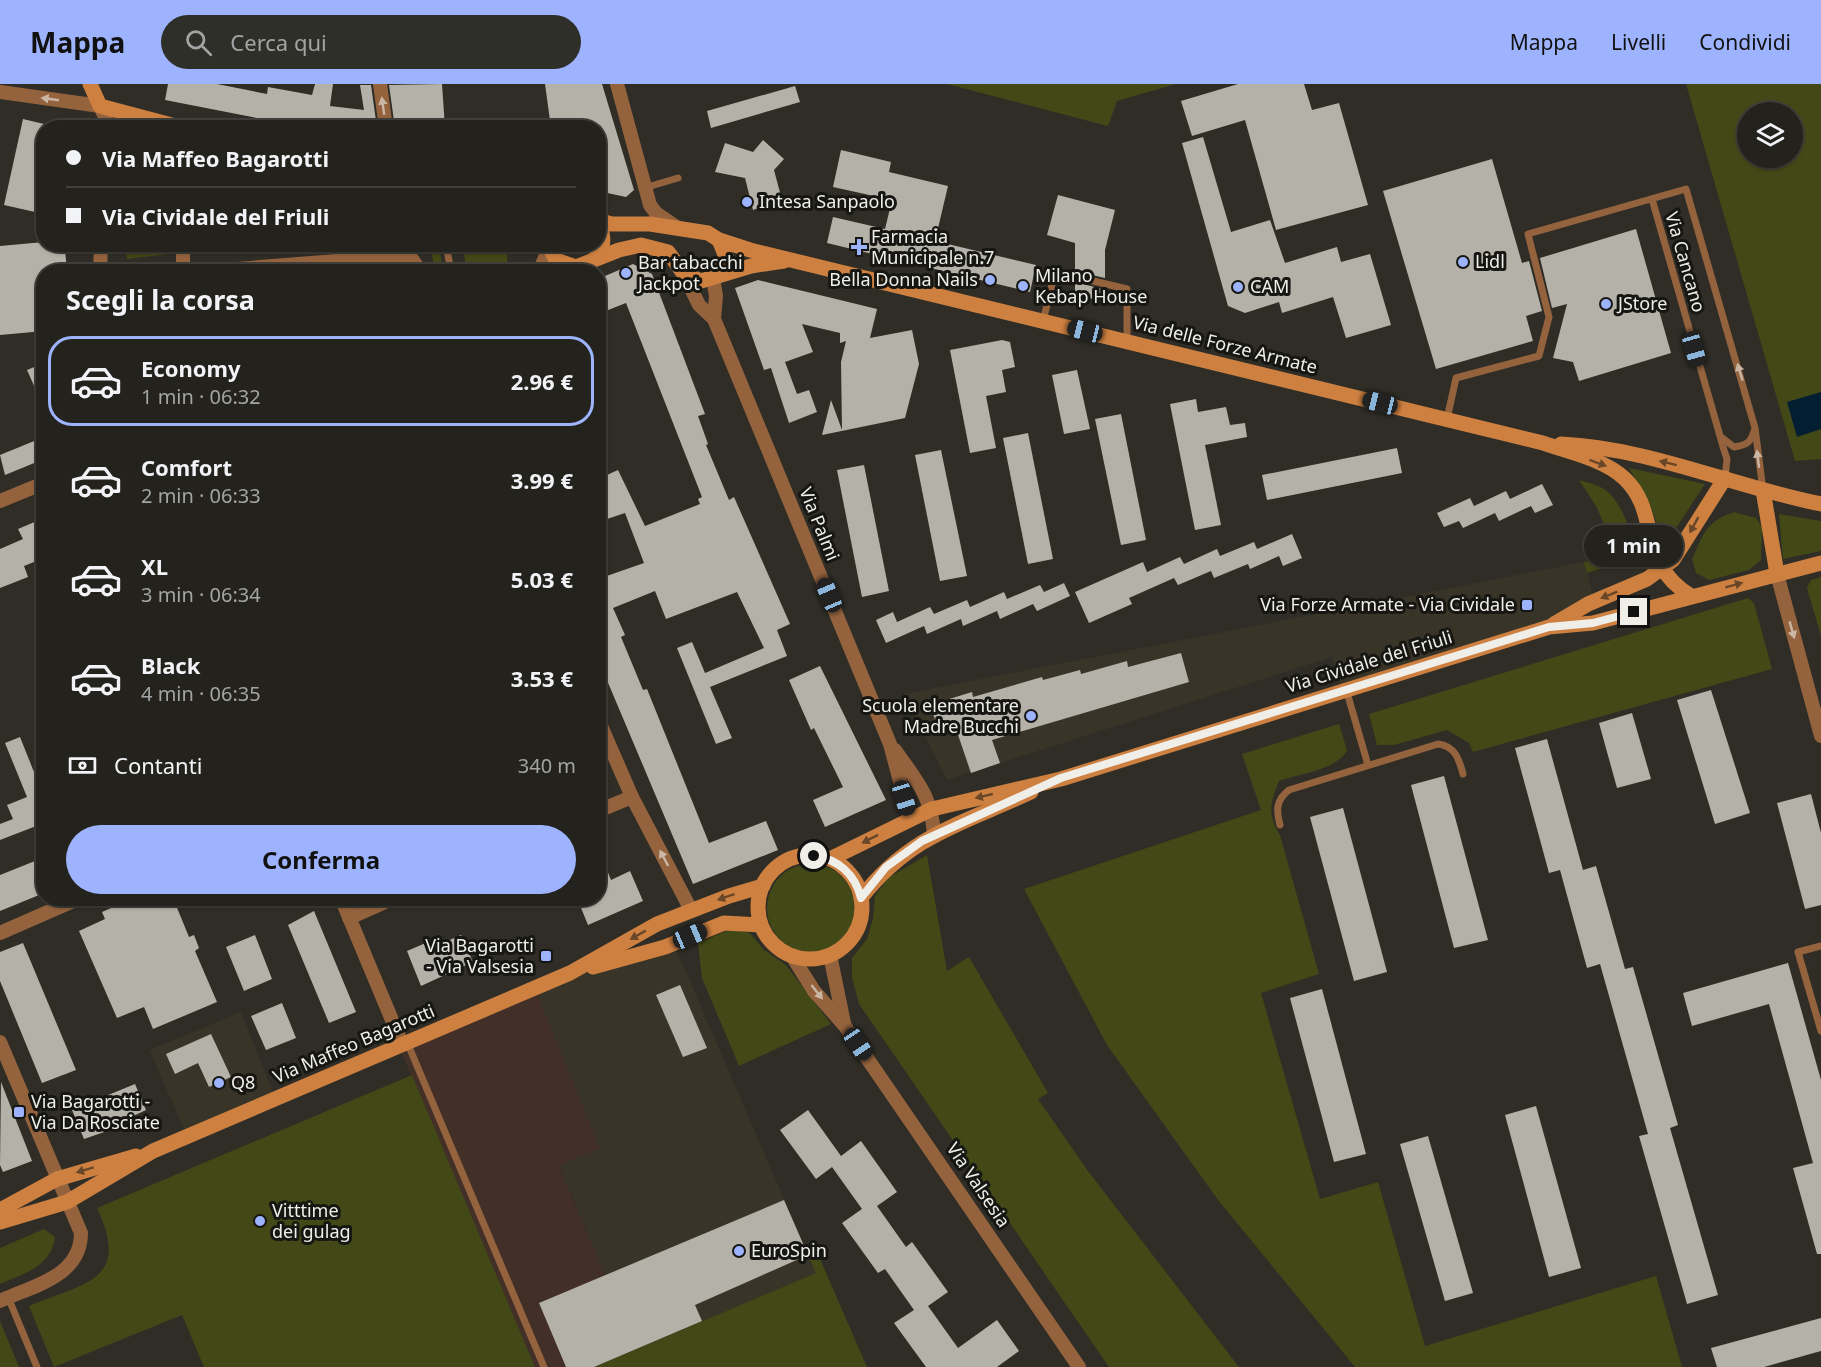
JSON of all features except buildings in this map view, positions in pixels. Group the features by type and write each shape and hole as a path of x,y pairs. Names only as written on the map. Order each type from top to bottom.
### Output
{"street":[{"path":"90,84 106,120"},
{"path":"380,84 385,120"},
{"path":"617,84 650,206 680,230"},
{"path":"0,92 100,106 153,120"},
{"path":"626,224 645,213 650,206"},
{"name":"Via delle Forze Armate","path":"606,223 702,232 719,240 793,260 1543,443 1609,467 1625,478 1641,507 1662,571 1677,588 1691,596"},
{"path":"681,269 677,253 682,242 691,235 702,232"},
{"path":"716,276 726,257 719,240"},
{"name":"Via delle Forze Armate","path":"584,264 619,250 641,245 668,252 681,269 701,281 793,260"},
{"path":"551,252 556,260 568,264"},
{"name":"Via delle Forze Armate","path":"581,264 596,252"},
{"path":"298,264 397,256 412,258 416,264"},
{"name":"Via Palmi","path":"681,269 699,305 714,319 890,744 910,819"},
{"name":"Via Palmi","path":"714,319 716,276"},
{"name":"Via delle Forze Armate","path":"1543,443 1618,452 1821,504"},
{"path":"1549,627 1588,604 1662,571 1673,560 1725,478"},
{"path":"0,501 36,486"},
{"path":"1763,490 1777,574 1821,736"},
{"path":"1691,596 1821,562"},
{"name":"Via Cividale del Friuli","path":"830,860 932,809 1061,778 1549,627 1593,623 1691,596"},
{"path":"606,737 632,797 691,910"},
{"name":"Via Palmi","path":"890,744 924,790 932,809 934,834"},
{"name":"Via Cividale del Friuli","path":"861,898 886,867 934,834 1061,778"},
{"path":"606,808 632,797"},
{"name":"Via Maffeo Bagarotti","path":"0,1210 57,1179 153,1151 570,973 657,924 763,886 773,871 795,858 814,856 830,860"},
{"path":"763,886 758,906 762,925 776,946 792,956 811,959 830,955 846,945 857,929 862,910 861,898 852,877 844,868 830,860"},
{"path":"0,933 62,906"},
{"path":"344,906 404,1043"},
{"path":"349,918 376,906"},
{"name":"Via Maffeo Bagarotti","path":"570,973 666,947 724,923 762,925"},
{"name":"Via Valsesia","path":"830,955 845,1026"},
{"name":"Via Valsesia","path":"792,956 814,991 845,1026 1079,1367"},
{"path":"0,1042 81,1233 74,1259 54,1278 4,1299"},
{"name":"Via Maffeo Bagarotti","path":"0,1222 68,1202 153,1151"}],"lane":[{"path":"644,188 678,178"},
{"name":"Via Cancano","path":"1725,478 1726,459 1652,199 1686,189 1755,428 1763,490"},
{"path":"1447,420 1456,378 1539,356 1549,317 1528,234 1652,199"},
{"path":"1043,321 1055,272 1127,289 1127,341"},
{"path":"1719,435 1734,447 1746,445 1752,440 1755,428"},
{"path":"1346,689 1368,765"},
{"path":"1280,825 1278,804 1281,796 1289,790 1438,744 1452,750 1458,756 1463,774"},
{"path":"1821,946 1798,952 1821,1031"},
{"path":"404,1043 544,1367"},
{"path":"4,1299 38,1367"}],"shaded area":[{"name":"Scuola elementare Madre Bucchi","path":"1584,562 1594,600 1560,620 1341,686 1332,657 947,780 904,694"},
{"path":"674,944 816,1273 636,1349 559,1165 600,1148 535,989 570,974"},
{"path":"535,989 600,1148 559,1166 636,1349 594,1367 535,1367 399,1047"},
{"path":"241,1012 274,1095 186,1133 149,1050"}],"green space":[{"path":"947,84 1176,84 1117,101 1108,126"},
{"path":"1686,84 1821,84 1821,459 1795,461"},
{"path":"126,252 169,252 169,254 127,259"},
{"path":"431,252 440,252 442,264 434,264"},
{"path":"464,252 507,252 507,264 465,264"},
{"path":"1629,468 1705,484 1665,545 1650,505"},
{"path":"1579,480 1602,488 1609,493 1624,515 1631,542 1630,550 1622,560 1587,573 1584,562 1618,555 1596,506"},
{"path":"1734,512 1756,518 1762,527 1761,560 1749,570 1709,580 1696,573 1692,559 1711,525"},
{"path":"1779,514 1821,521 1821,551 1783,559"},
{"path":"1821,577 1821,636 1807,588 1811,580"},
{"path":"1748,598 1754,603 1772,669 1473,752 1469,743 1447,730 1394,745 1377,745 1369,714"},
{"path":"1339,724 1347,750 1342,757 1327,767 1279,781 1271,808 1319,974 1261,993 1320,1199 1378,1182 1425,1346 1656,1276 1682,1367 1355,1367 1218,1200 1107,1045 1024,889 1261,810 1242,754"},
{"path":"927,855 947,971 969,957 1048,1093 1038,1099 1088,1171 1239,1367 1109,1367 859,1004 852,978 852,958 867,939 873,919 875,896 888,878"},
{"path":"811,864 828,868 842,877 851,891 855,908 851,925 842,939 828,948 811,952 794,948 780,939 771,925 767,908 771,891 780,877 794,868"},
{"path":"731,929 750,933 763,949 786,965 831,1024 739,1066 702,978 698,943"},
{"path":"412,1075 535,1367 204,1367 182,1315 54,1367 29,1306 85,1284 105,1265 109,1251 106,1232 97,1208"},
{"path":"44,1229 55,1237 48,1255 35,1268 0,1284 0,1248"},
{"path":"808,1255 820,1259 867,1367 594,1367 816,1273"},
{"path":"0,1321 19,1367 0,1367"}],"water":[{"path":"1821,392 1821,429 1797,437 1787,402"}],"place":[{"name":"Intesa Sanpaolo","path":"747,202"},
{"name":"Farmacia Municipale n.7","path":"859,247"},
{"name":"Lidl","path":"1463,262"},
{"name":"Bar tabacchi Jackpot","path":"626,273"},
{"name":"Bella Donna Nails","path":"990,280"},
{"name":"Milano Kebap House","path":"1023,286"},
{"name":"CAM","path":"1238,287"},
{"name":"JStore","path":"1606,304"},
{"name":"Via Forze Armate - Via Cividale","path":"1527,605"},
{"name":"Scuola elementare Madre Bucchi","path":"1031,716"},
{"name":"Via Bagarotti - Via Valsesia","path":"546,956"},
{"name":"Q8","path":"219,1083"},
{"name":"Via Bagarotti - Via Da Rosciate","path":"19,1112"},
{"name":"Vitttime dei gulag","path":"260,1221"},
{"name":"EuroSpin","path":"739,1251"}],"route":[{"path":"814,856 827,858 844,868 856,883 861,898 886,867 910,848 934,834 1061,778 1549,627 1593,623 1634,612"}]}
